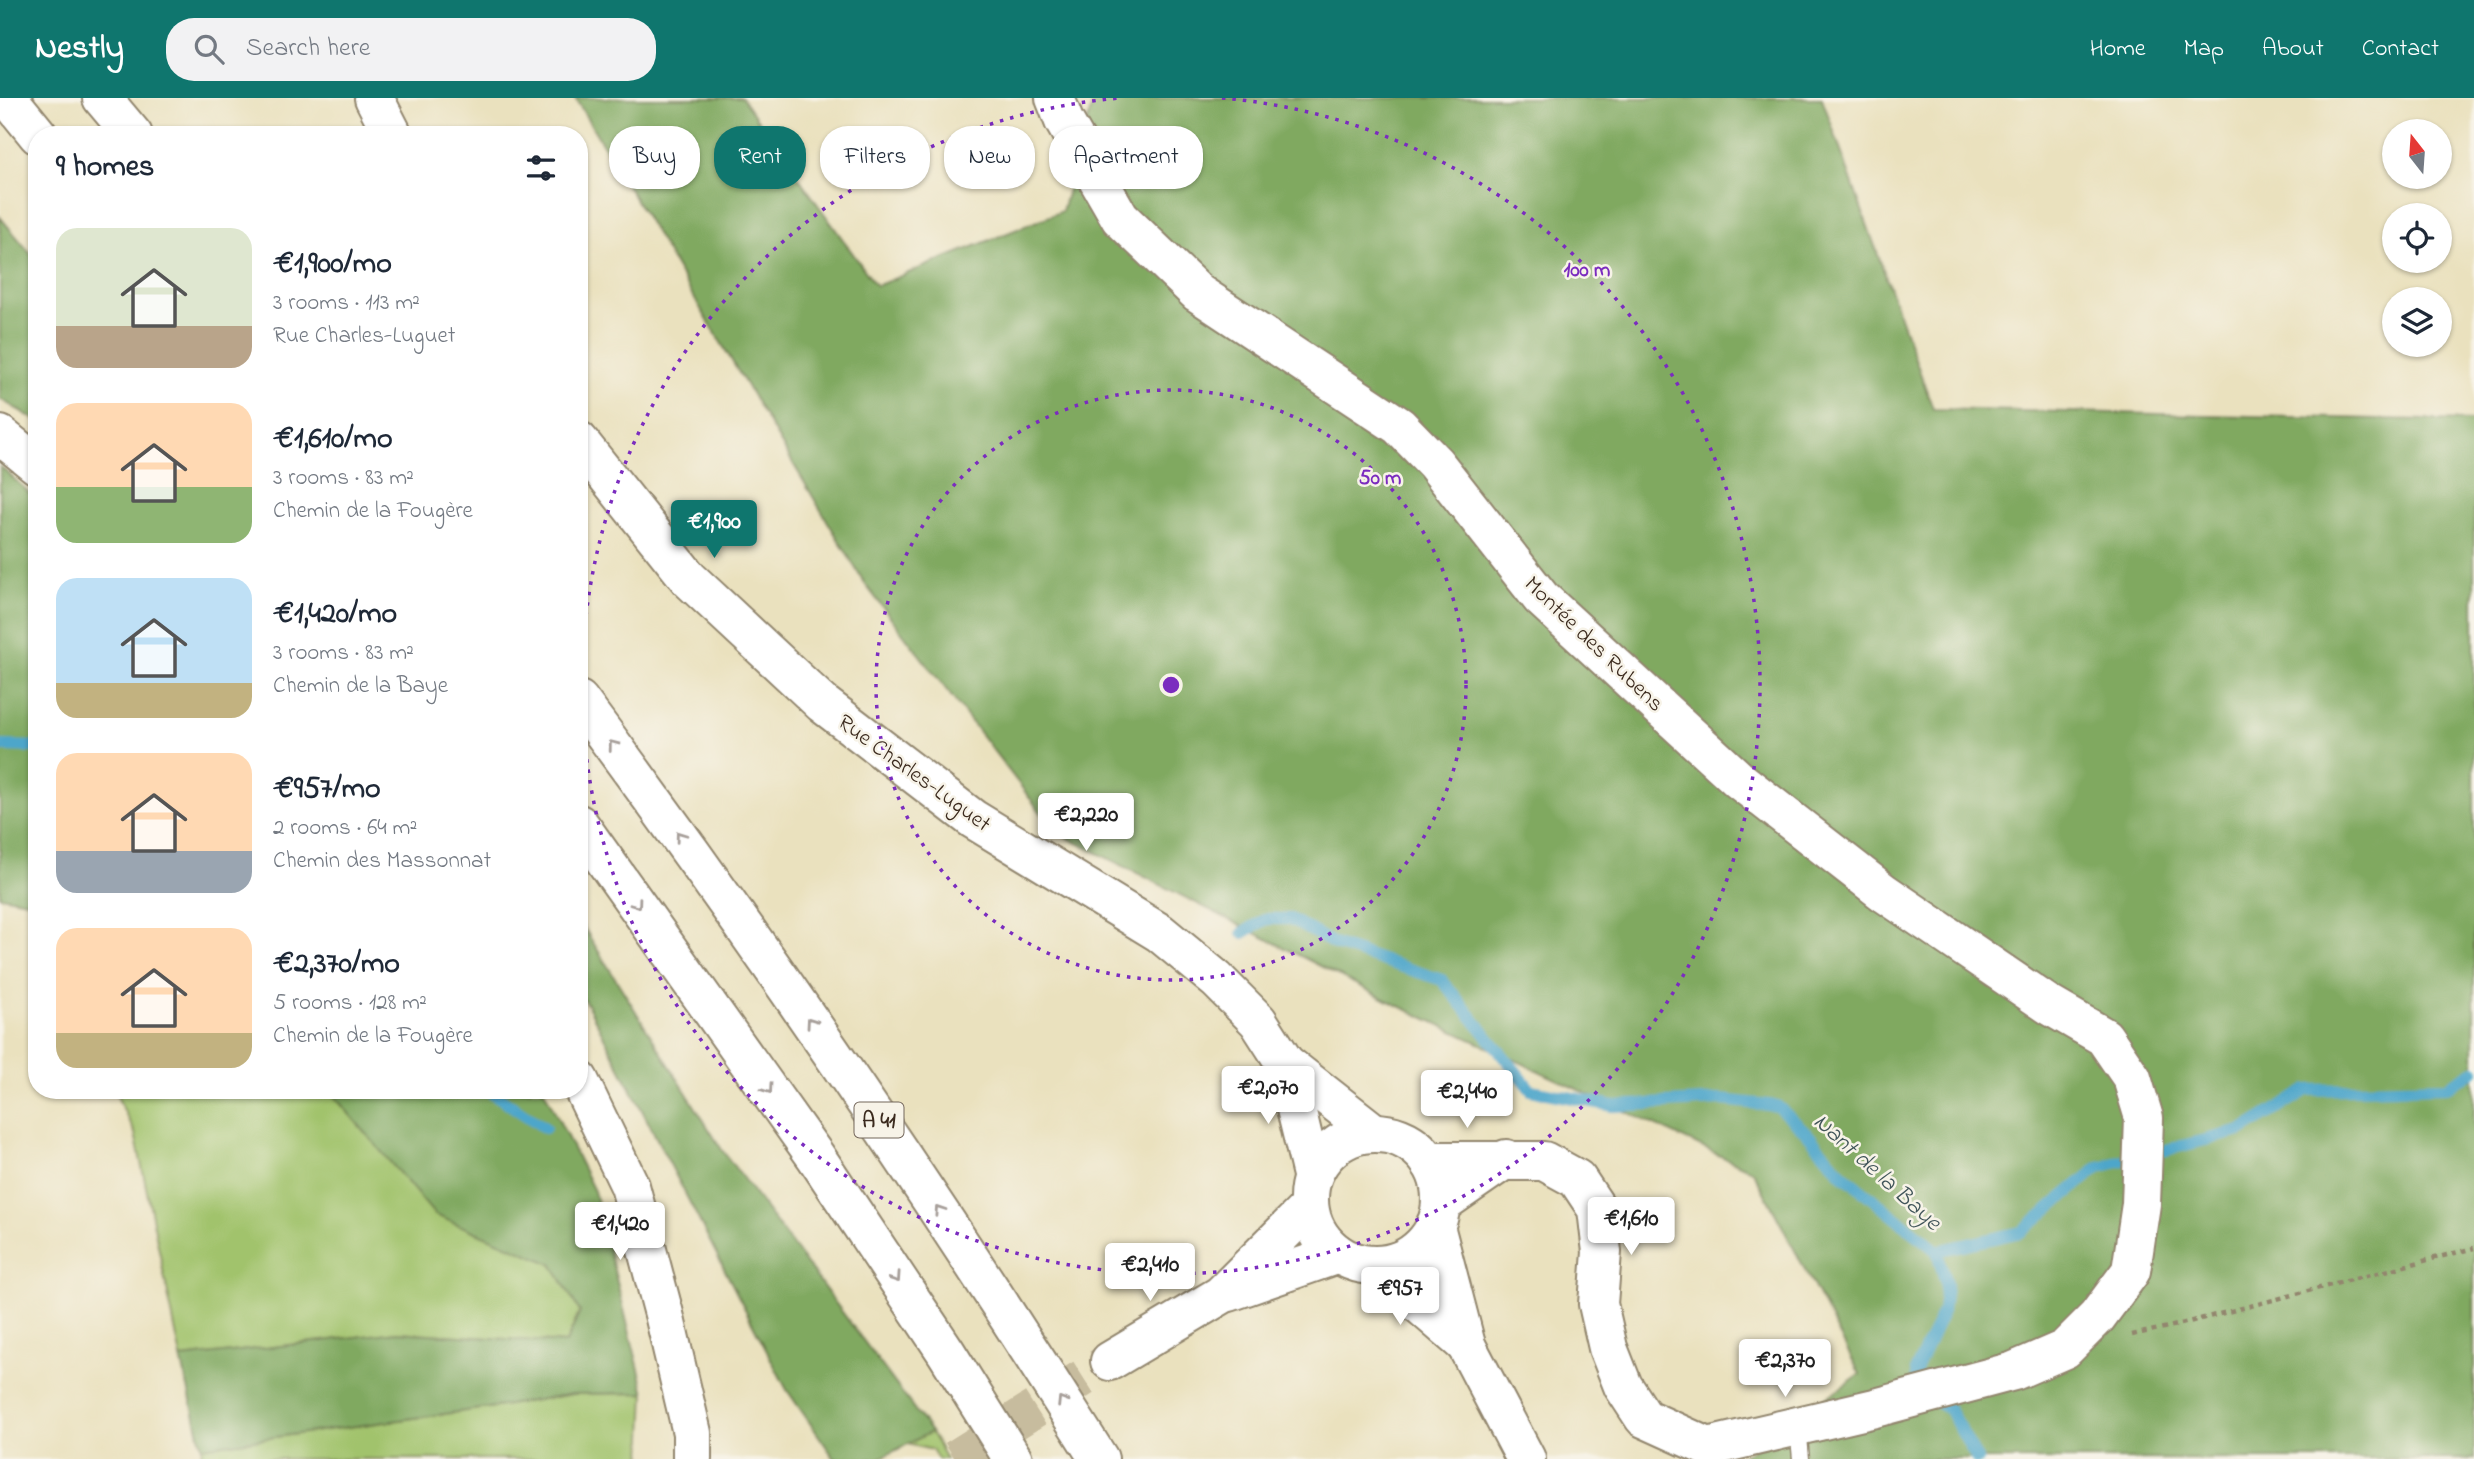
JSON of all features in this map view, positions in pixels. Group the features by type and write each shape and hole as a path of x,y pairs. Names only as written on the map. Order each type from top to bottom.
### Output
{"main road":[{"path":"8,98 31,126"},
{"path":"102,98 125,126"},
{"path":"374,98 388,126"},
{"name":"Montée des Rubens","path":"1055,98 1064,121 1120,218 1198,293 1399,426 1435,463 1541,598 1739,780 1883,892 2049,1005 2104,1037 2132,1077 2144,1118 2141,1204 2131,1271 2097,1317 2065,1349 2014,1371 1875,1408 1800,1442 1708,1447 1644,1418 1623,1386 1608,1348 1598,1304 1602,1252 1597,1209 1577,1179 1544,1161 1429,1161"},
{"path":"0,435 28,458"},
{"name":"Rue Charles-Luguet","path":"588,452 689,579 823,704 973,818 1160,933 1217,979 1258,1021 1285,1063 1373,1132"},
{"name":"A 41","path":"588,712 743,923 873,1111 997,1298 1099,1459"},
{"path":"588,837 816,1157 1013,1459"},
{"name":"Rue Charles-Luguet","path":"1285,1063 1310,1191"},
{"path":"588,1099 630,1186 697,1450"},
{"path":"1221,1295 1310,1191 1324,1156 1341,1141 1373,1132 1386,1133 1410,1143 1429,1161 1437,1174 1438,1215 1466,1345 1526,1459"},
{"path":"1110,1361 1221,1295 1356,1259 1387,1264 1410,1255 1429,1238 1438,1215 1506,1159"},
{"path":"1310,1191 1318,1234 1327,1245 1356,1259 1466,1345"}],"path":[{"path":"2128,1336 2474,1248"}],"green space":[{"path":"575,98 742,98 762,126 714,126 714,189 806,188 876,286 1062,211 1068,189 1203,189 1203,126 1086,126 1094,98 1822,98 1933,409 2474,421 2474,1459 1739,1459 1860,1374 1753,1171 1393,1003 1056,832 865,584 629,189 700,189 700,126 609,126 609,155"},
{"path":"0,217 28,250 28,416 0,399"},
{"path":"0,466 28,492 28,901 0,896"},
{"path":"588,934 722,1150 931,1432 879,1459 835,1459 787,1390 588,1006"},
{"path":"118,1099 337,1099 435,1214 552,1264 580,1311 566,1343 397,1332 181,1358 135,1133"},
{"path":"337,1099 548,1099 594,1191 645,1393 572,1394 202,1447 181,1358 397,1332 566,1343 580,1312 552,1264 435,1215"},
{"path":"645,1393 642,1459 201,1459 202,1447 572,1394"},
{"path":"931,1432 946,1459 938,1459 932,1450 907,1444"}],"waterway":[{"name":"Nant de la Baye","path":"0,746 28,747"},
{"name":"Nant de la Baye","path":"1243,933 1266,919 1291,919 1336,945 1442,980 1531,1090 1614,1106 1721,1100 1777,1106 1805,1131 1842,1174 1937,1251 2021,1232 2099,1167 2241,1131 2307,1090 2447,1087 2474,1071"},
{"name":"Nant de la Baye","path":"502,1099 545,1128"},
{"path":"1921,1390 1918,1389 1916,1370 1943,1311 1946,1284 1937,1251"},
{"path":"1936,1401 1949,1409 1977,1459"}],"tunnel":[{"path":"955,1459 1110,1361"}]}
